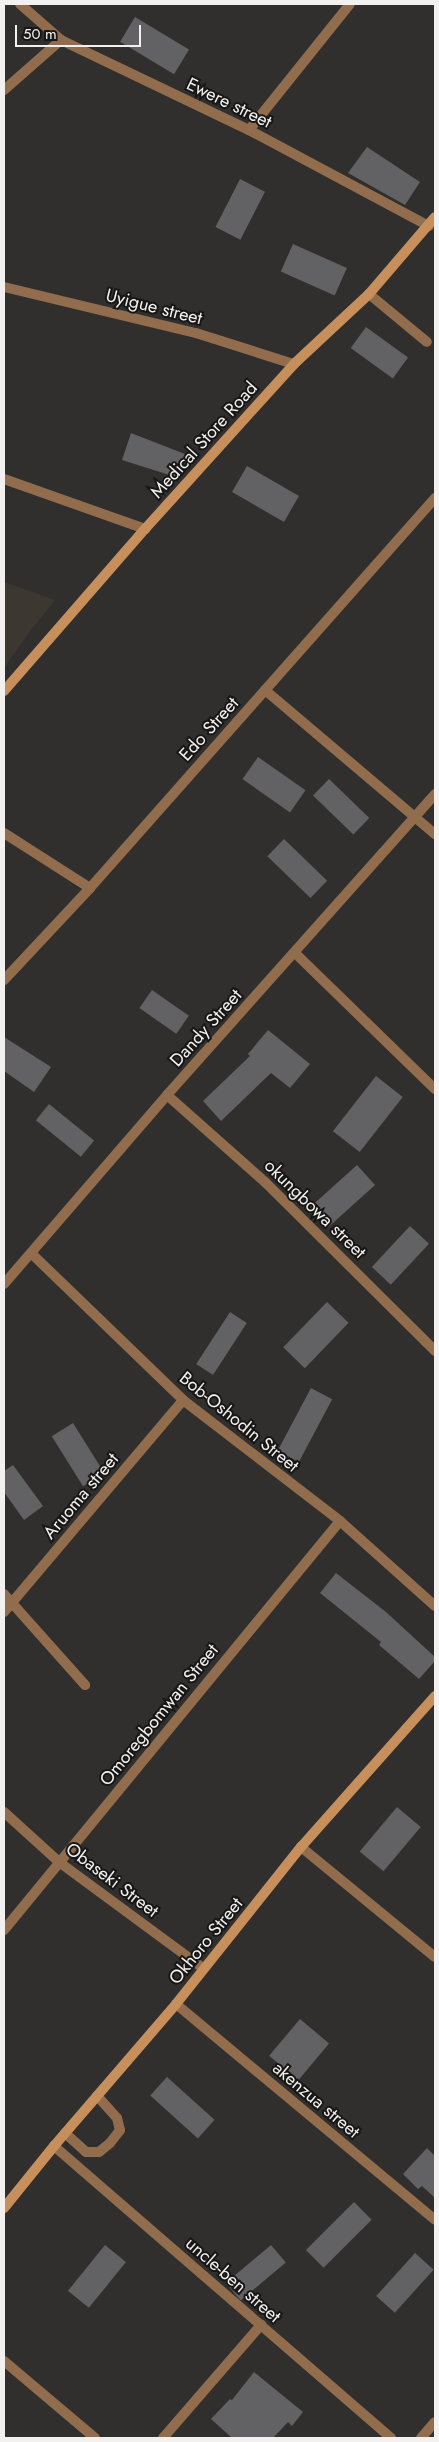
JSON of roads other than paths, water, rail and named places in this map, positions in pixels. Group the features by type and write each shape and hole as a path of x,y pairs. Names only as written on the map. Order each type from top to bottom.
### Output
{"street":[{"name":"Ewere street","path":"20,4 61,40 249,130 432,221"},
{"path":"249,130 350,4"},
{"path":"4,90 61,40"},
{"name":"Medical Store Road","path":"4,690 145,529 294,364 369,294 432,221"},
{"name":"Uyigue street","path":"4,287 196,333 294,364"},
{"path":"369,294 427,342"},
{"path":"4,479 145,529"},
{"name":"Edo Street","path":"4,980 90,888 435,498"},
{"path":"265,690 435,834"},
{"name":"Dandy Street","path":"4,1284 32,1254 167,1095 296,954 435,794"},
{"path":"4,834 90,888"},
{"path":"296,954 435,1089"},
{"name":"okungbowa street","path":"167,1095 265,1182 435,1351"},
{"name":"Bob-Oshodin Street","path":"32,1254 183,1400 340,1521 435,1606"},
{"name":"Aruoma street","path":"4,1612 183,1400"},
{"name":"Omoregbomwan Street","path":"4,1930 340,1521"},
{"path":"4,1594 85,1685"},
{"name":"Okhoro Street","path":"4,2208 54,2146 176,2004 301,1847 435,1696"},
{"name":"Obaseki Street","path":"4,1812 59,1862 204,1969"},
{"path":"301,1847 435,1957"},
{"name":"akenzua street","path":"176,2004 435,2220"},
{"path":"65,2133 86,2152 99,2152 110,2143 120,2130 116,2118 97,2096"},
{"name":"uncle-ben street","path":"54,2146 391,2438"},
{"path":"163,2438 261,2326"},
{"path":"4,2361 95,2438"},
{"path":"421,2438 435,2422"}]}
